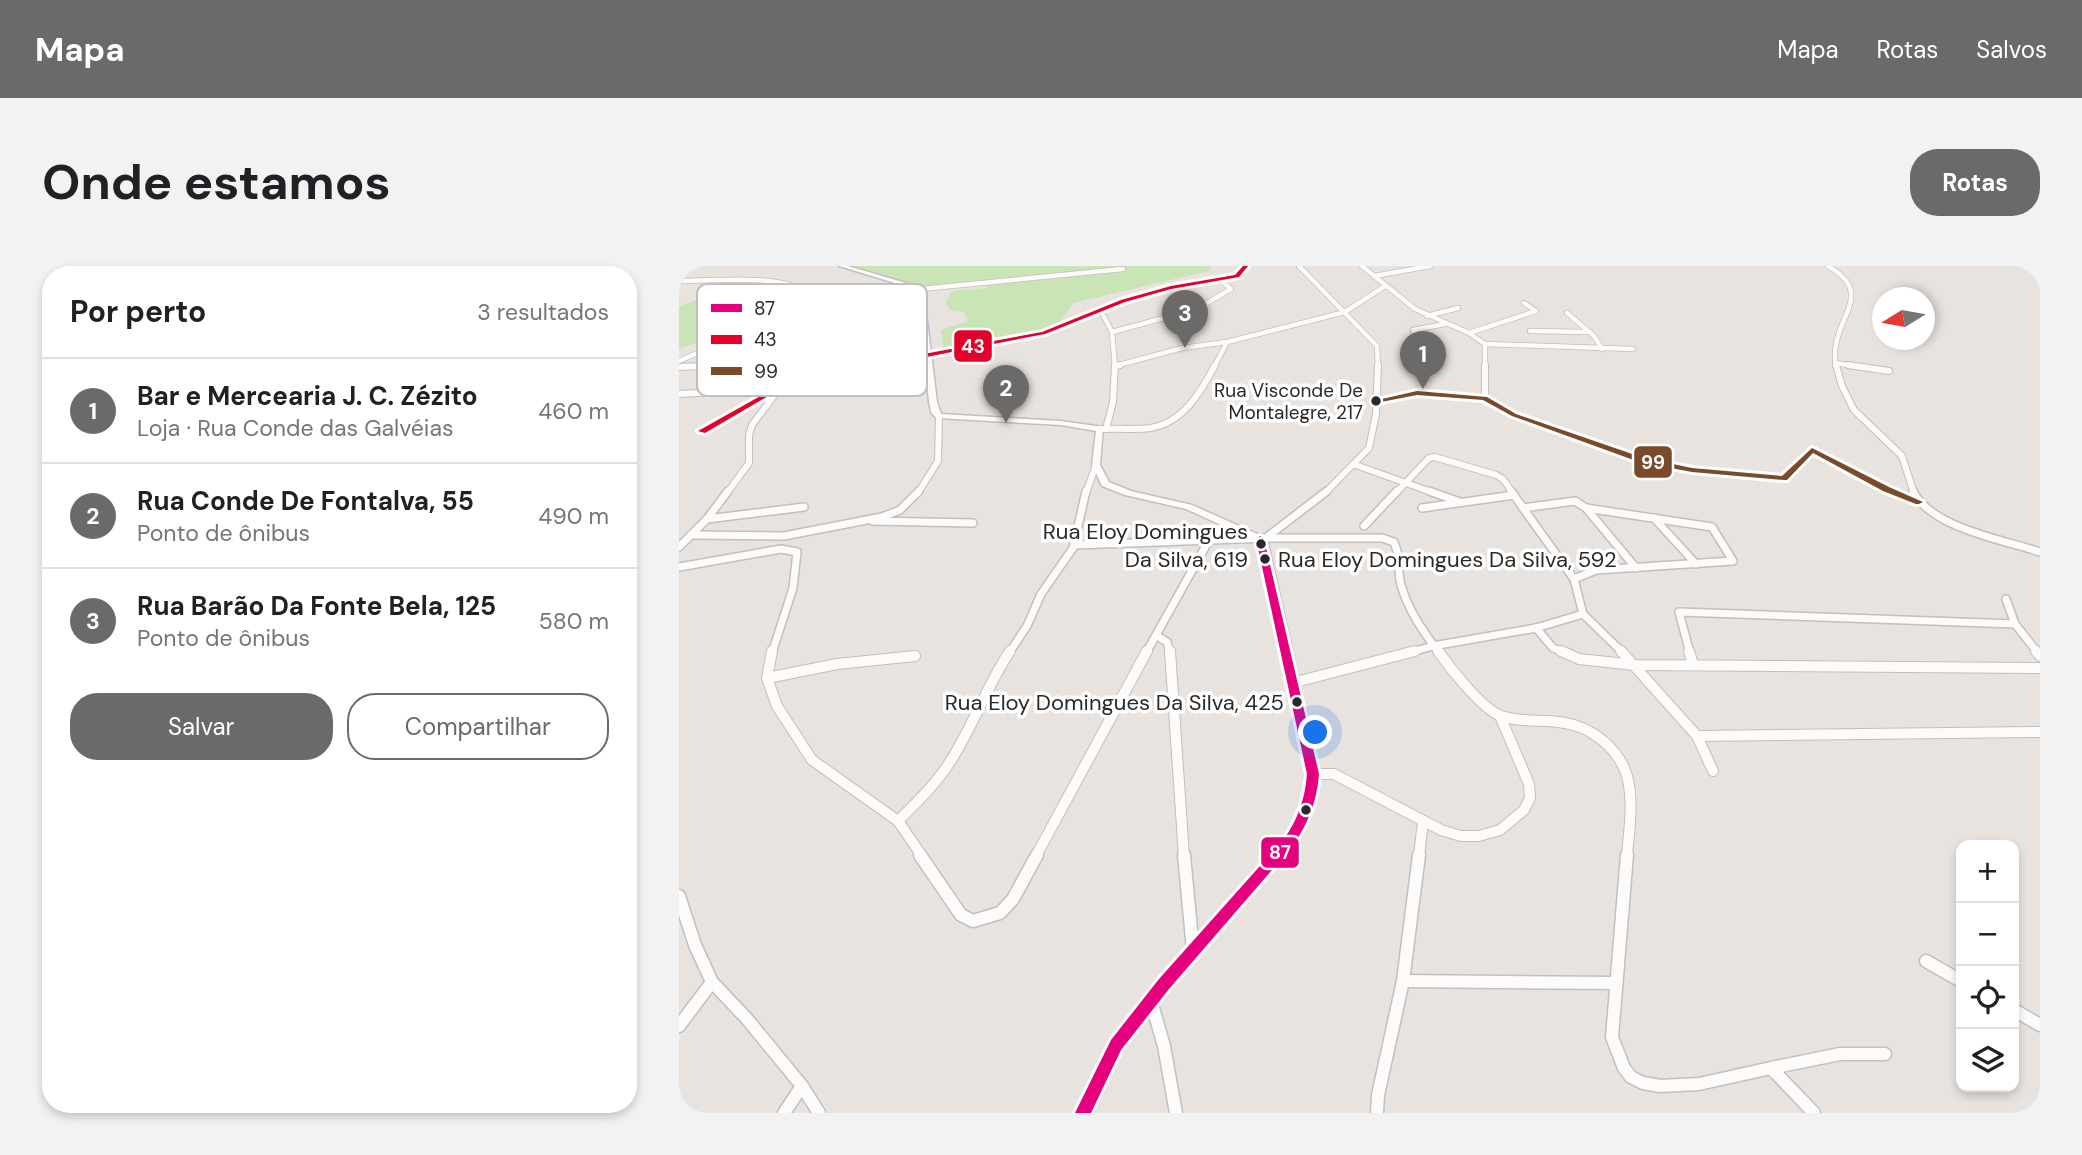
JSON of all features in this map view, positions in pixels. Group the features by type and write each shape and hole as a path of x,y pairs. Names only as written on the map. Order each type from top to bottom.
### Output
{"main road":[{"path":"842,266 904,284"},
{"path":"927,332 934,406 939,416 1061,423 1103,429 1095,465 1101,479 1109,487 1189,507 1263,539 1313,774 1312,794 1301,824 1257,881 1193,950 1116,1045 1083,1113"}],"street":[{"path":"927,355 1043,333 1100,309 1171,288 1237,276 1246,266"},
{"path":"1263,539 1300,514 1369,447 1376,401 1380,363 1377,346 1299,266"},
{"path":"1362,266 1415,309 1469,333 1485,344 1633,349"},
{"path":"1374,276 1403,273 1430,266"},
{"path":"1828,266 1848,279 1853,297 1836,340 1836,363 1854,411 1887,439 1902,456 1907,466 1911,491 1919,502"},
{"path":"927,288 1123,268"},
{"path":"1112,332 1196,309 1226,294 1231,287 1219,279"},
{"path":"679,281 766,284"},
{"path":"1115,366 1182,348 1227,342 1253,333 1345,312 1385,286"},
{"path":"1469,333 1536,311 1524,303"},
{"path":"1427,316 1458,308"},
{"path":"1100,309 1106,315 1112,332 1115,366 1112,408 1103,429 1155,427 1188,408 1227,342"},
{"path":"1567,313 1590,332 1602,349"},
{"path":"1431,352 1413,330 1447,324"},
{"path":"1530,331 1590,332"},
{"path":"1485,344 1485,398"},
{"path":"679,361 697,353"},
{"path":"1836,363 1889,371"},
{"path":"679,367 697,366"},
{"path":"679,397 697,393"},
{"path":"1376,401 1417,393 1485,398 1514,415 1642,460 1692,470 1784,478 1812,450 1886,489 1919,502 1951,521 2040,552"},
{"path":"702,431 763,396"},
{"path":"679,547 707,519 749,463 749,435 752,425 774,396"},
{"path":"691,535 773,537 867,520 900,510 919,493 940,456 939,416"},
{"path":"1364,526 1429,458 1435,457 1503,479 1574,579 1583,614 1635,665 1697,736 1713,771"},
{"path":"1353,464 1462,503"},
{"path":"898,821 931,789 950,762 997,671 1027,626 1041,594 1075,545 1088,481 1095,465"},
{"path":"1422,508 1514,495"},
{"path":"1523,508 1576,501 1586,508 1636,568"},
{"path":"707,519 804,507"},
{"path":"1574,579 1596,570 1733,561 1712,527 1586,508"},
{"path":"1654,518 1696,564"},
{"path":"867,520 973,523"},
{"path":"1075,545 1126,541 1208,542 1263,539 1382,538 1394,542 1400,554 1400,582 1405,601 1433,646 1475,696 1500,716 1529,784 1530,798 1524,810 1500,830 1479,836 1451,833 1334,774 1313,774"},
{"path":"679,567 781,549 797,552 793,588 773,642 767,678 777,706 812,760 898,821 961,915 968,920 991,918 1013,899 1134,671 1157,636 1170,606 1208,542"},
{"path":"2006,599 2015,624 2040,656"},
{"path":"1693,664 1679,612 2015,624"},
{"path":"1293,683 1433,646 1536,628 1583,614"},
{"path":"1536,628 1553,648 1579,659 1635,665 2040,668"},
{"path":"1157,636 1167,642 1170,649 1187,908 1193,950"},
{"path":"767,678 837,664 915,656"},
{"path":"1500,716 1568,723 1594,733 1608,744 1627,775 1629,828 1612,1037 1619,1059 1631,1077 1649,1085 1672,1086 1771,1069 1826,1054 1885,1054"},
{"path":"1697,736 2040,732"},
{"path":"1377,1113 1378,1095 1403,981 1423,821"},
{"path":"679,896 695,945 712,982 747,1019 802,1086 819,1113"},
{"path":"1926,961 1956,978"},
{"path":"1403,981 1615,983"},
{"path":"679,1026 712,982"},
{"path":"1151,1001 1164,1046 1176,1113"},
{"path":"2019,1013 2040,1025"},
{"path":"1771,1069 1814,1113"},
{"path":"784,1113 802,1086"}],"green space":[{"path":"847,266 1211,266 1209,271 1073,303 1057,327 1045,332 944,350 941,330 968,321 964,312 950,310 946,303 952,291 987,288 985,283 927,287 927,284 906,284"},
{"path":"697,300 697,342 679,349 679,307"}],"transit line":[{"name":"43","path":"927,355 1043,333 1123,301 1171,288 1237,276 1246,266"},
{"name":"99","path":"1376,401 1417,393 1485,398 1514,415 1642,460 1692,470 1784,478 1812,450 1886,489 1919,502"},
{"name":"43","path":"702,431 764,396"},
{"name":"87","path":"1083,1113 1116,1045 1164,984 1288,843 1299,827 1309,802 1313,774 1260,539"}],"place":[{"name":"Rua Barão Da Fonte Bela, 125","path":"1185,348"},
{"name":"Bar e Mercearia J. C. Zézito","path":"1423,389"},
{"name":"Rua Visconde De Montalegre, 217","path":"1376,401"},
{"name":"Rua Conde De Fontalva, 55","path":"1006,423"},
{"name":"Rua Eloy Domingues Da Silva, 619","path":"1261,544"},
{"name":"Rua Eloy Domingues Da Silva, 592","path":"1265,559"},
{"name":"Rua Eloy Domingues Da Silva, 425","path":"1297,702"}]}
